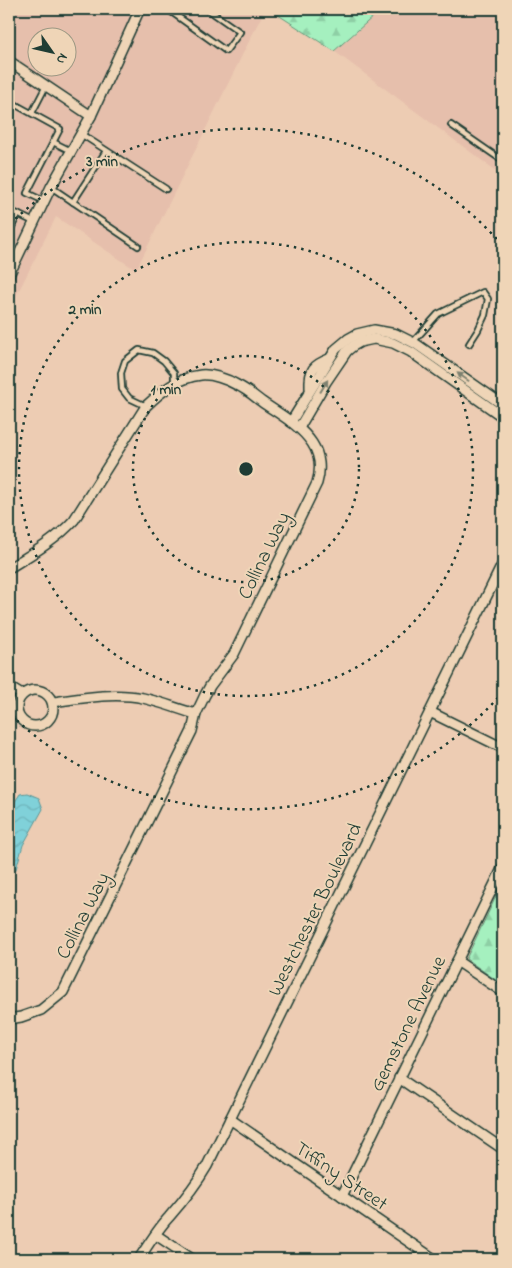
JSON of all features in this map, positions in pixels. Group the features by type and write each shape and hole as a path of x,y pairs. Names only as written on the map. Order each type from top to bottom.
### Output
{"street":[{"path":"9,275 51,187 91,116 138,10"},
{"path":"9,61 91,116"},
{"path":"299,428 310,396 310,374 313,368 330,359 336,350 357,334 411,346 503,405"},
{"path":"291,422 347,351 368,336"},
{"path":"411,346 503,417"},
{"name":"Collina Way","path":"9,568 58,535 74,520 146,406 174,383 202,375 226,380 238,385 299,428 314,445 320,469 317,483 234,654 210,686 196,714 192,731 63,992 41,1010 9,1019"},
{"name":"Westchester Boulevard","path":"139,1259 168,1217 186,1198 200,1177 503,563"},
{"path":"9,687 22,695"},
{"path":"38,689 47,693 53,702 53,712 44,724 33,726 24,722 18,713 18,703 22,695 27,691 38,689"},
{"path":"53,702 122,696 143,698 196,714"},
{"path":"430,712 503,748"},
{"name":"Gemstone Avenue","path":"342,1196 503,867"},
{"path":"457,961 503,992"},
{"path":"399,1078 503,1150"},
{"name":"Tiffiny Street","path":"230,1119 434,1259"},
{"path":"156,1235 192,1259"}],"lane":[{"path":"138,10 170,11 226,51 240,32 207,9"},
{"path":"32,114 46,86"},
{"path":"9,101 60,129 27,194 44,201"},
{"path":"451,125 503,161"},
{"path":"81,134 166,190"},
{"path":"53,142 71,151"},
{"path":"73,202 106,151"},
{"path":"51,187 138,246"},
{"path":"9,210 34,222"},
{"path":"9,233 18,214"},
{"path":"411,346 438,314 484,292 488,299 485,315 478,330 468,344"},
{"path":"146,406 129,398 122,389 121,373 125,361 139,350 153,353 164,361 174,373 174,383"}],"shaded area":[{"path":"9,9 265,9 136,270 56,217 9,310"},
{"path":"382,9 503,9 503,176 334,51"}],"green space":[{"path":"269,9 382,9 334,51"},
{"path":"503,882 503,985 466,959"}],"water":[{"path":"27,793 39,798 43,809 23,845 16,869 9,880 9,808 20,794"}]}
